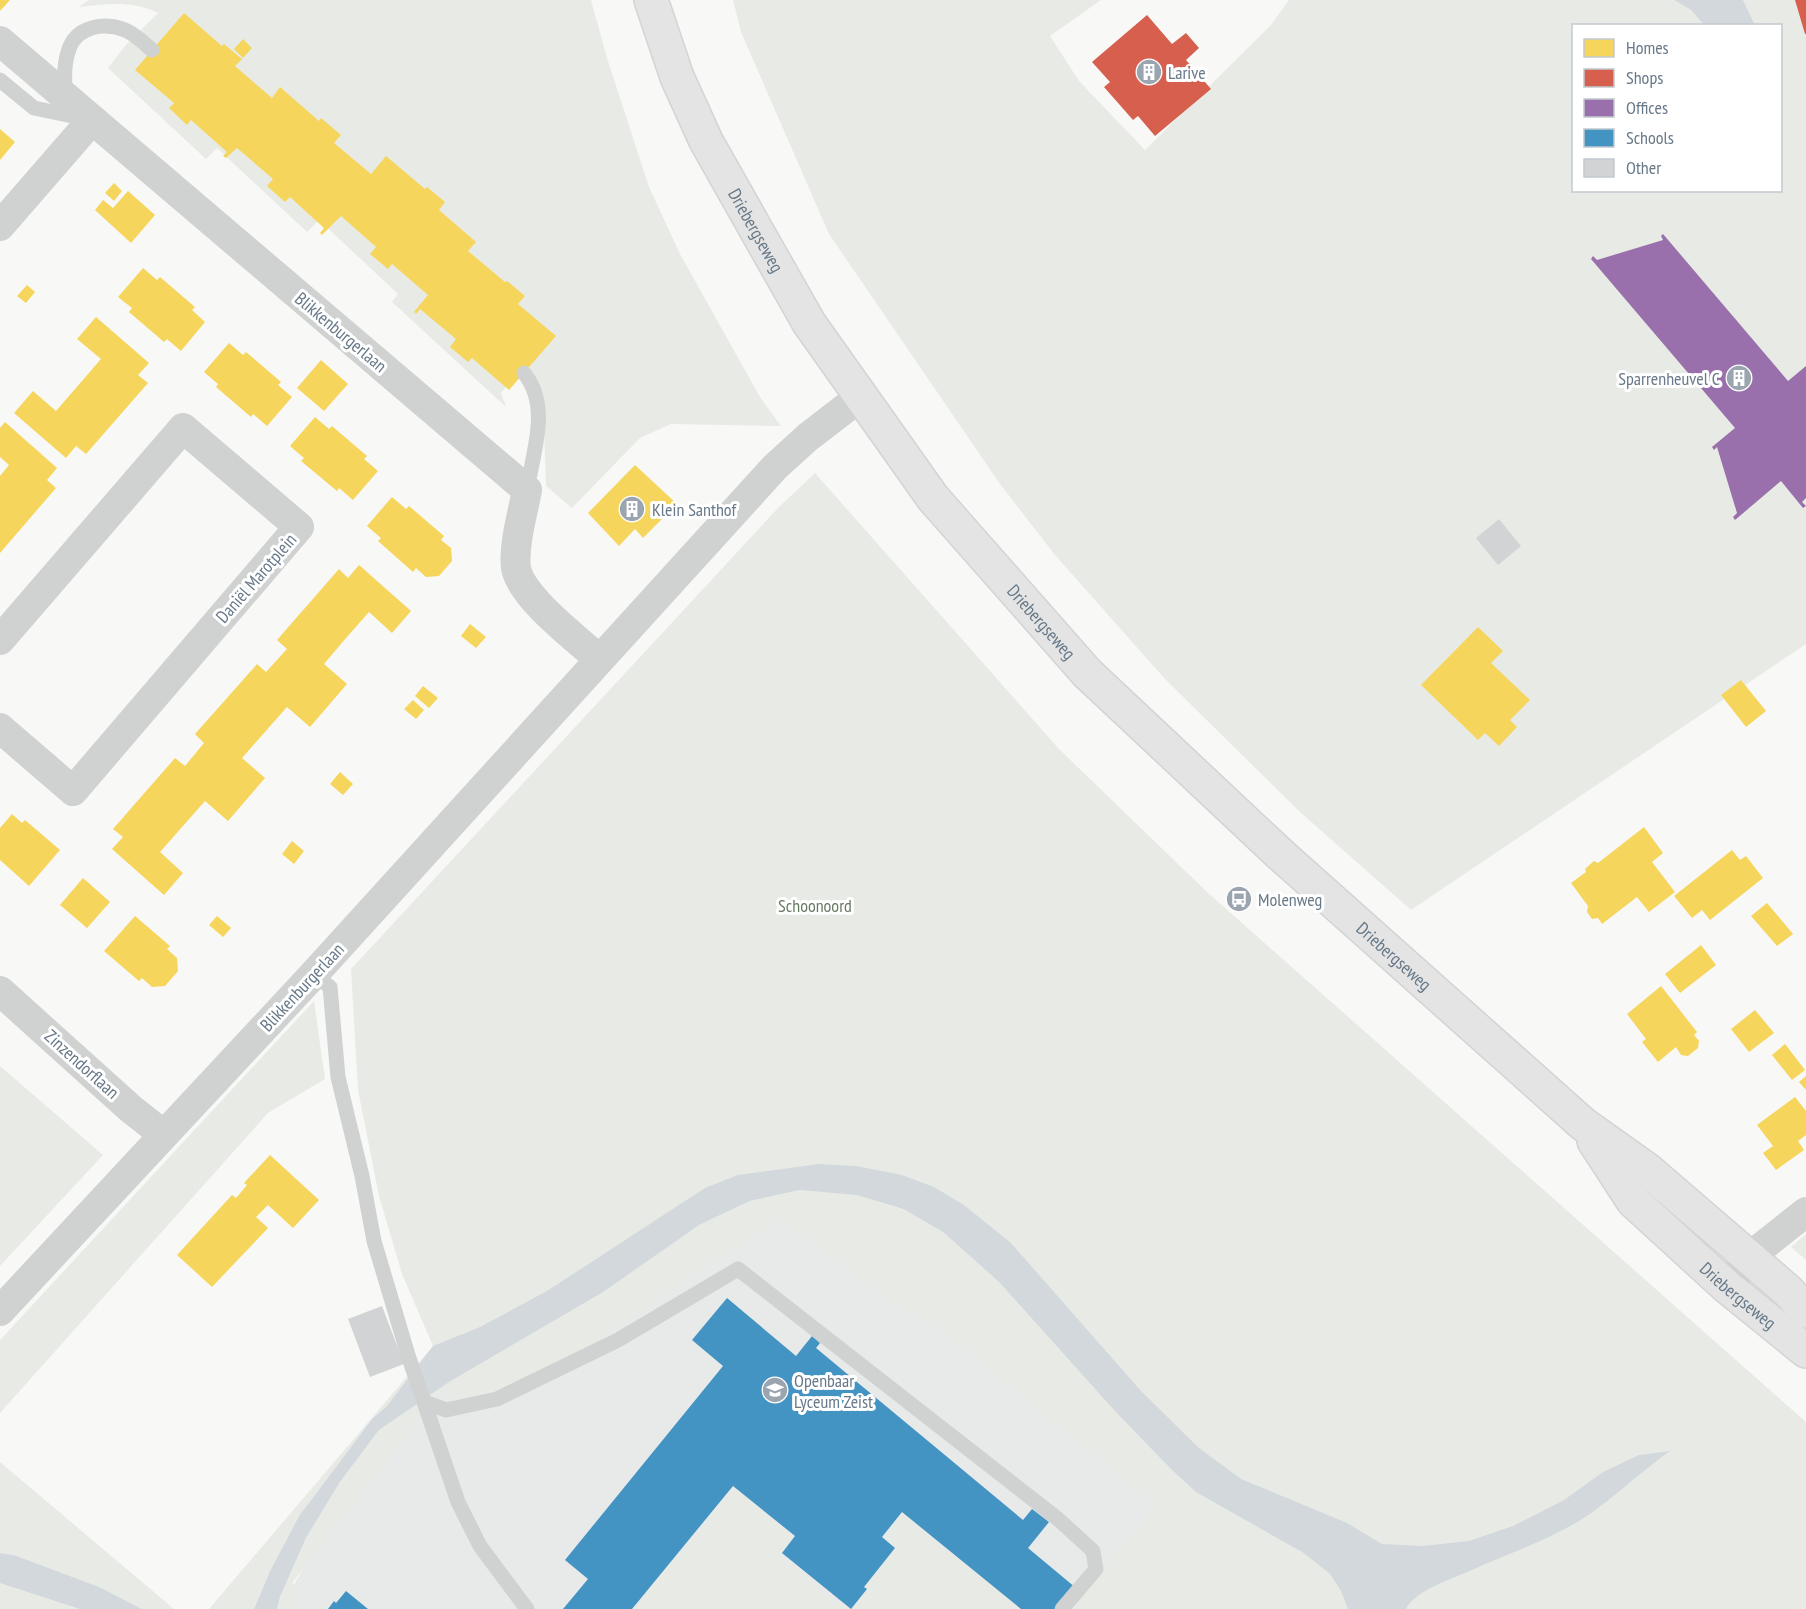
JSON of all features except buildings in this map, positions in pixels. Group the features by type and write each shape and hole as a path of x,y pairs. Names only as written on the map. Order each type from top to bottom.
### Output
{"main road":[{"name":"Driebergseweg","path":"651,0 677,76 706,141 809,323 933,498 1087,673 1281,855 1583,1124 1649,1171 1788,1291 1806,1311"},
{"name":"Driebergseweg","path":"1583,1124 1633,1201 1726,1286 1806,1351"}],"street":[{"name":"Blikkenburgerlaan","path":"0,41 527,490"},
{"path":"0,226 92,120"},
{"name":"Blikkenburgerlaan","path":"0,1311 314,974 775,467 808,437 860,398"},
{"name":"Daniël Marotplein","path":"0,640 183,428 299,527 73,791 5,743"},
{"path":"527,490 517,545 516,569 527,591 549,615 599,659"},
{"name":"Zinzendorflaan","path":"0,991 131,1109 164,1135"},
{"path":"1726,1286 1781,1230 1806,1212"}],"lane":[{"path":"65,96 64,66 69,48 78,35 90,28 108,27 125,30 152,50"},
{"path":"0,80 34,108 92,120"},
{"path":"524,373 531,381 539,412 527,490"},
{"path":"314,974 330,987 338,1077 362,1176 374,1241 408,1355 458,1502 480,1546 527,1609"},
{"path":"424,1402 446,1410 497,1399 618,1340 738,1269 1058,1519 1094,1551 1096,1569 1062,1609"}],"shaded area":[{"path":"1674,0 1743,0 1755,24 1703,24 1691,10"},
{"path":"819,1164 856,1166 902,1175 934,1187 964,1205 1011,1243 1141,1391 1199,1448 1241,1479 1347,1523 1382,1544 1422,1546 1469,1541 1513,1526 1564,1500 1603,1472 1639,1455 1670,1451 1579,1521 1540,1541 1435,1586 1417,1596 1406,1609 1348,1609 1341,1591 1330,1574 1302,1552 1196,1492 1172,1470 1115,1411 999,1282 943,1232 903,1209 857,1195 800,1190 750,1201 699,1225 603,1292 449,1382 379,1430 340,1482 306,1538 277,1609 254,1609 270,1571 299,1516 372,1419 387,1406 433,1346 480,1327 547,1291 705,1188 738,1175"},
{"path":"847,1177 1370,1609 279,1609 416,1382 648,1240"},
{"path":"0,1553 14,1555 99,1587 142,1609 80,1609 0,1583"}],"green space":[{"path":"89,0 591,0 607,58 649,187 680,254 760,397 781,426 671,424 640,438 572,508 546,486 543,397 527,363 501,393 506,407 392,302 398,294 319,220 307,232 217,148 206,159 108,68 125,46 158,13 129,5 79,7"},
{"path":"733,0 1101,0 1050,36 1079,81 1145,150 1271,25 1289,0 1674,0 1691,10 1703,24 1572,24 1572,192 1782,192 1782,24 1755,24 1743,0 1806,0 1806,644 1411,910 1300,812 1165,679 1055,555 1000,484 829,234 741,32"},
{"name":"Schoonoord","path":"815,473 1059,749 1207,892 1806,1422 1806,1609 1370,1609 1363,1552 1202,1467 966,1228 847,1177 718,1198 449,1381 603,1292 699,1225 750,1201 800,1190 856,1195 903,1209 943,1232 999,1282 1115,1411 1172,1470 1196,1492 1302,1552 1330,1574 1341,1591 1348,1609 1069,1609 1156,1506 938,1328 885,1298 781,1219 698,1271 582,1351 509,1385 452,1404 448,1382 293,1582 295,1609 277,1609 306,1538 340,1482 379,1430 387,1406 372,1419 299,1516 270,1571 254,1609 209,1609 433,1346 402,1274 379,1196 358,1090 351,969 779,507"},
{"path":"314,1001 325,1079 268,1113 0,1413 0,1340"},
{"path":"0,1066 103,1155 0,1266"},
{"path":"1806,1234 1806,1260 1791,1247"},
{"path":"0,1462 174,1609 142,1609 98,1587 14,1555 0,1553"},
{"path":"735,1487 800,1534 782,1559 843,1609 633,1609"},
{"path":"903,1512 1022,1609 843,1609 898,1547 885,1536"},
{"path":"0,1571 109,1609 0,1609"}],"place":[{"name":"Larive","path":"1149,72"},
{"name":"Sparrenheuvel C","path":"1739,378"},
{"name":"Klein Santhof","path":"632,509"},
{"name":"Molenweg","path":"1239,899"},
{"name":"Openbaar Lyceum Zeist","path":"775,1390"}]}
